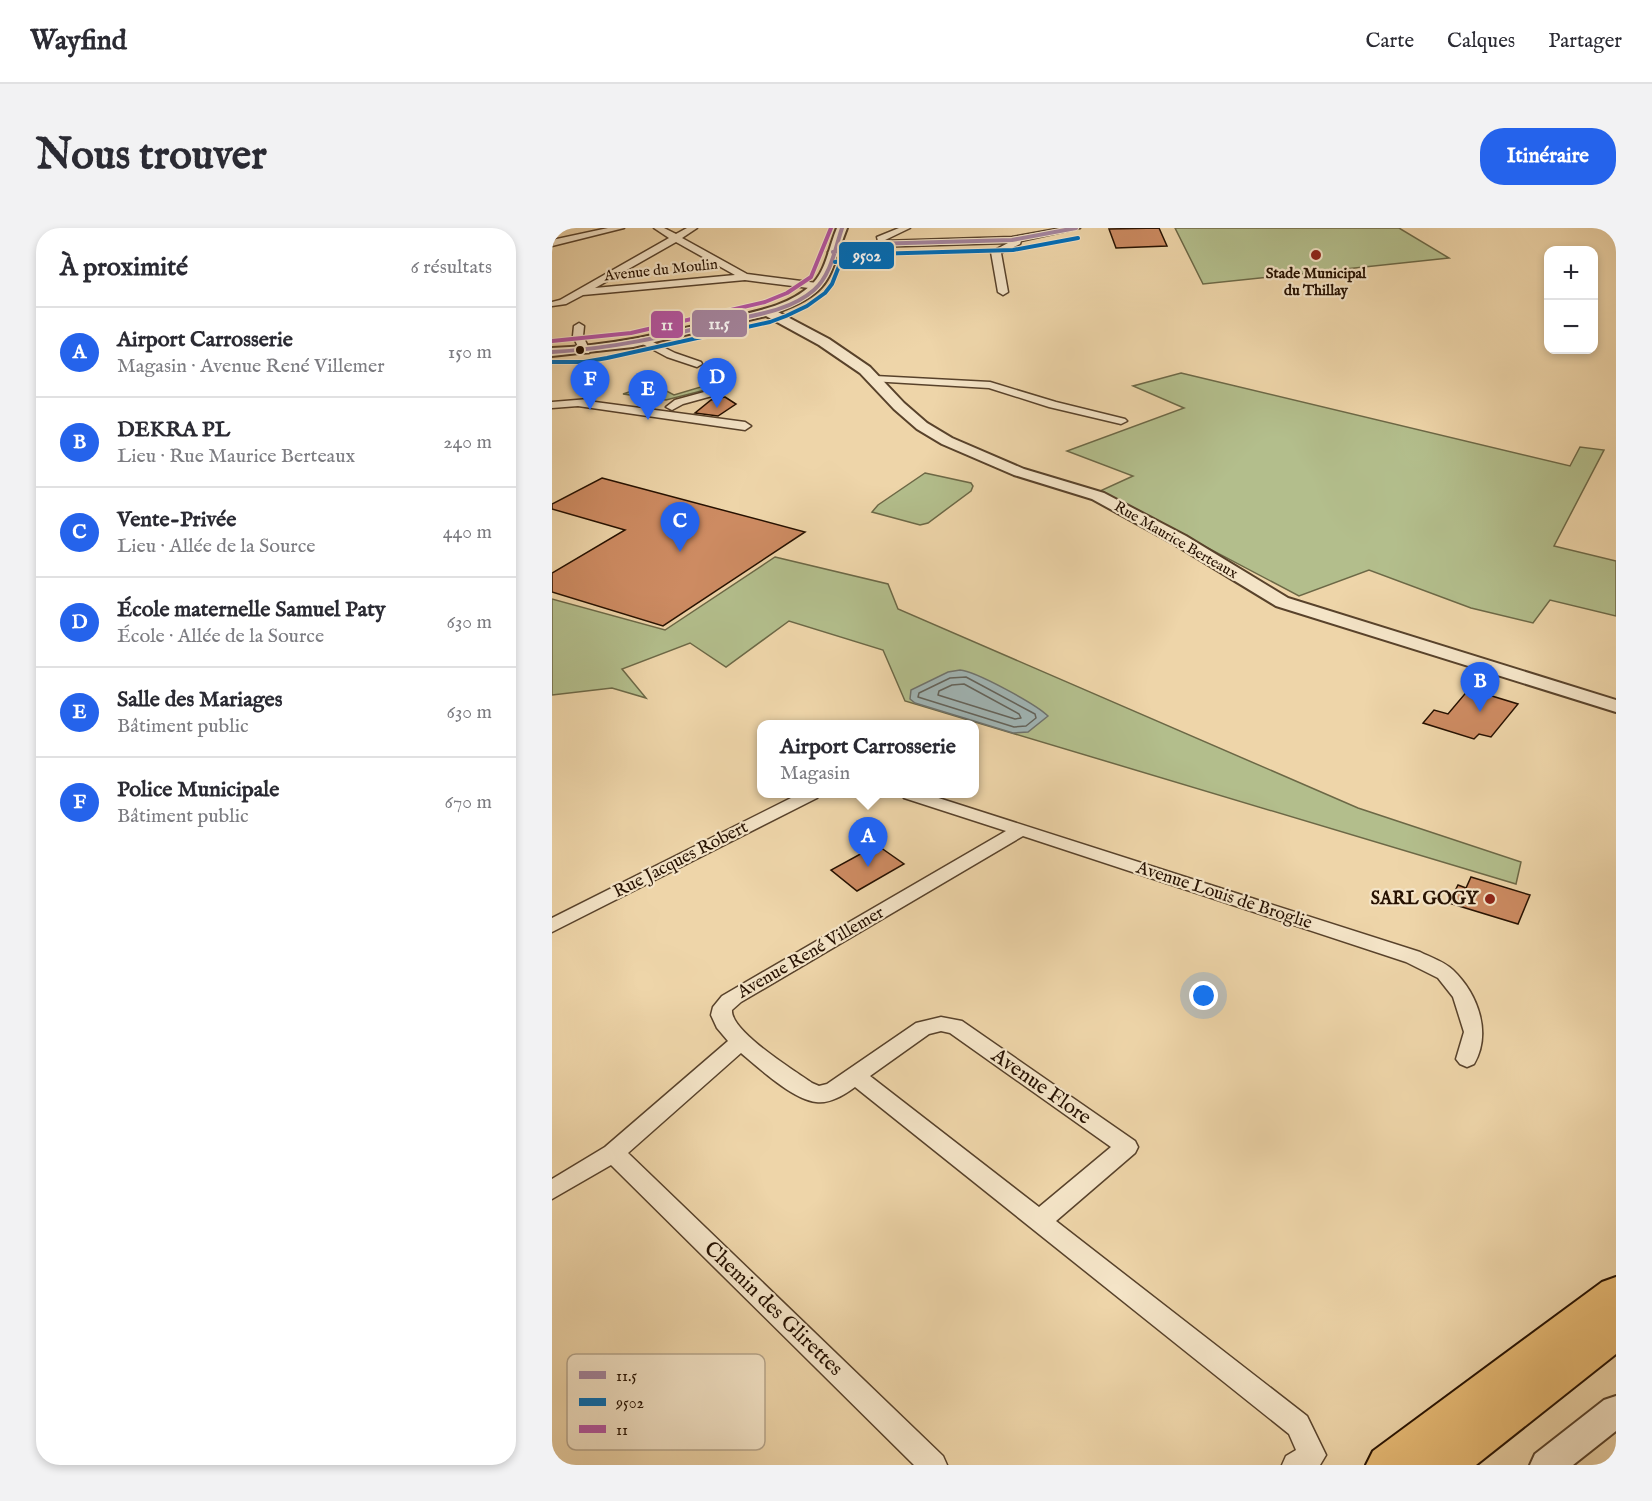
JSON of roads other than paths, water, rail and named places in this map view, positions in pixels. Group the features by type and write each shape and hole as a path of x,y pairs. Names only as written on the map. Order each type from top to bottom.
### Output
{"main road":[{"path":"1388,1465 1616,1294"},
{"path":"1443,1465 1616,1331"}],"street":[{"path":"552,243 620,228"},
{"path":"658,228 745,277 817,285"},
{"path":"552,316 554,302 580,292 693,228"},
{"path":"552,352 585,351 768,312 802,297 823,279 842,228"},
{"path":"833,252 864,245 906,228"},
{"path":"1035,236 1048,228"},
{"path":"864,245 1020,239 1076,228"},
{"path":"1003,292 996,252 1020,239"},
{"name":"Avenue du Moulin","path":"580,292 745,277"},
{"name":"Rue Maurice Berteaux","path":"768,312 824,342 865,370 898,406 922,426 947,441 1019,472 1098,496 1180,540 1282,602 1616,706"},
{"path":"579,326 578,336 585,351"},
{"path":"643,340 671,355 697,364"},
{"path":"875,379 990,385 1053,405 1120,421"},
{"path":"661,415 679,402 719,391"},
{"path":"552,405 629,400 672,407"},
{"path":"578,403 744,426"},
{"name":"Rue Jacques Robert","path":"552,926 803,798"},
{"name":"Avenue Louis de Broglie","path":"922,798 1413,957 1445,974 1463,995 1474,1032 1467,1059"},
{"name":"Avenue René Villemer","path":"741,1041 726,1026 721,1015 724,1005 734,997 1021,830"},
{"name":"Avenue Flore","path":"741,1041 812,1094 821,1096 835,1090 923,1028 941,1024 955,1026 1127,1147 1039,1221"},
{"path":"552,1190 613,1153 741,1041"},
{"path":"854,1075 1298,1425 1304,1460"},
{"name":"Chemin des Glirettes","path":"613,1153 933,1465"},
{"path":"1548,1465 1616,1411"}],"water":[{"path":"960,670 978,676 1005,689 1048,716 1028,732 1013,733 979,723 979,720 971,720 915,703 910,699 911,690 948,672"}],"place":[{"name":"Stade Municipal du Thillay","path":"1316,255"},
{"name":"École maternelle Samuel Paty","path":"717,408"},
{"name":"Police Municipale","path":"590,410"},
{"name":"Salle des Mariages","path":"648,420"},
{"name":"Vente-Privée","path":"680,552"},
{"name":"DEKRA PL","path":"1480,712"},
{"name":"Airport Carrosserie","path":"868,867"},
{"name":"SARL GOGY","path":"1490,899"}]}
